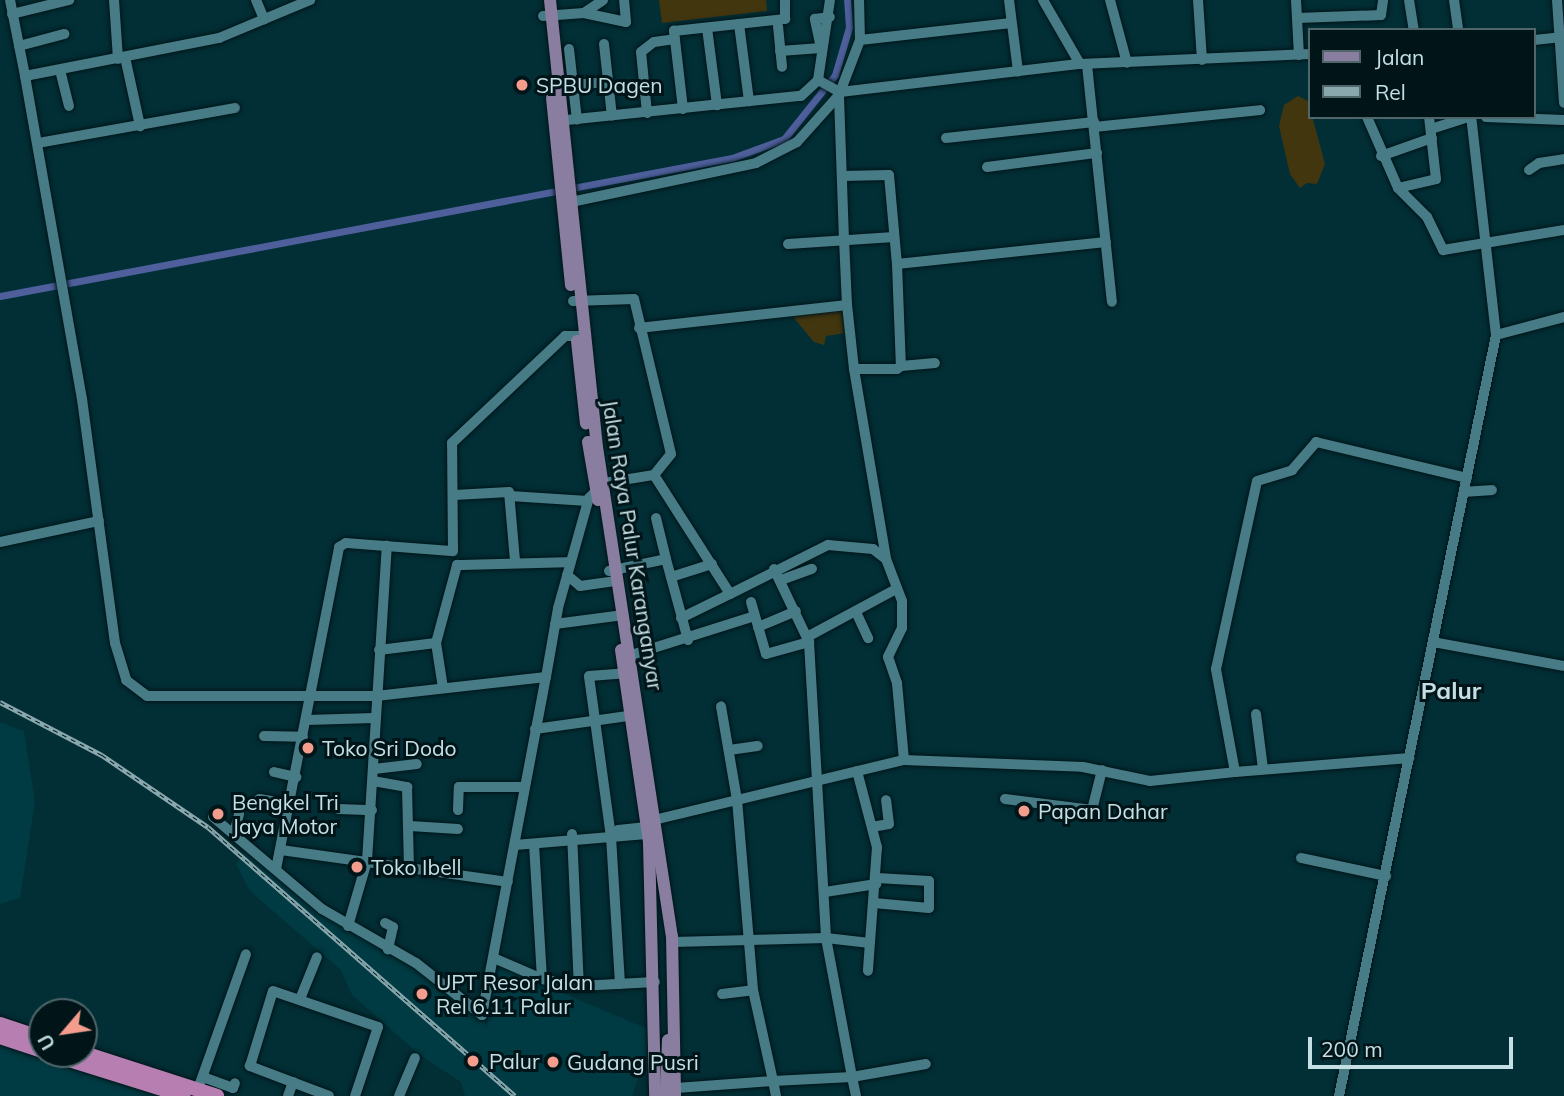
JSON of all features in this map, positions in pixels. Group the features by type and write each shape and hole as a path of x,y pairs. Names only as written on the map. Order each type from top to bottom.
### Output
{"highway":[{"path":"0,1024 28,1033"},
{"path":"0,1037 28,1046"},
{"path":"98,1057 201,1083 217,1096"},
{"path":"95,1068 184,1096"}],"main road":[{"name":"Jalan Raya Palur Karanganyar","path":"542,0 565,121 565,183 600,485 635,715 658,819 655,849 658,1096"},
{"name":"Jalan Raya Palur Karanganyar","path":"547,16 550,0"},
{"name":"Jalan Raya Palur Karanganyar","path":"635,715 647,830 655,849 673,942 672,1093"},
{"path":"655,849 672,1093"},
{"path":"658,1096 661,923"}],"street":[{"path":"69,0 8,5 25,76 61,276 120,667 142,694 376,696 546,677"},
{"path":"114,0 121,58 140,126"},
{"path":"256,0 264,19"},
{"path":"25,76 219,38 310,0"},
{"path":"584,13 603,0"},
{"path":"547,16 584,13 625,22 624,0"},
{"path":"647,113 641,52 654,42 675,35 707,28 785,19 785,0"},
{"path":"569,49 573,85 565,121 801,96 820,81 821,48 830,17 830,0"},
{"path":"568,199 756,163 797,142 838,93 860,40 859,0"},
{"path":"1009,0 1018,71"},
{"path":"1043,0 1083,64 1094,124 1112,302"},
{"path":"1110,0 1127,63"},
{"path":"1198,0 1202,60"},
{"path":"820,81 838,93 1083,64 1305,55 1296,0"},
{"path":"1297,19 1382,15 1382,0"},
{"path":"1409,0 1414,28"},
{"path":"1454,0 1458,28"},
{"path":"1557,0 1562,37 1564,103"},
{"path":"860,40 1012,23"},
{"path":"739,24 749,102"},
{"path":"778,26 782,67"},
{"path":"707,28 717,105"},
{"path":"19,46 64,34"},
{"path":"675,35 683,109"},
{"path":"1536,40 1562,37"},
{"path":"604,44 612,116"},
{"path":"780,51 821,48"},
{"path":"60,70 69,106"},
{"path":"573,85 609,82"},
{"path":"838,93 847,305 854,369 886,559 903,624 888,657 897,683 905,760"},
{"path":"38,143 235,108"},
{"path":"946,138 1261,110"},
{"path":"1368,119 1381,156 1398,188 1427,217 1443,250 1486,240 1564,230"},
{"path":"1398,188 1436,179 1429,119"},
{"path":"1381,156 1465,119"},
{"path":"1339,1096 1496,335 1470,119"},
{"path":"1536,119 1564,120"},
{"path":"987,167 1097,153"},
{"path":"1529,170 1539,163 1564,159"},
{"path":"842,176 888,173 897,264 901,366"},
{"path":"788,244 894,237"},
{"path":"897,264 1106,242"},
{"path":"214,817 348,926 388,950 416,962 481,1016 496,959 523,787 555,624 588,501 600,485 654,475 671,451 633,298 577,301"},
{"path":"639,328 847,305"},
{"path":"1496,335 1564,317"},
{"path":"276,869 292,804 339,547 346,543 453,551 452,443 565,337 581,337"},
{"path":"854,369 935,363"},
{"path":"1235,772 1216,669 1257,481 1292,470 1314,442 1467,478"},
{"path":"654,475 730,594"},
{"path":"1464,492 1492,490"},
{"path":"454,495 508,492 516,561"},
{"path":"510,496 588,501"},
{"path":"656,518 688,640"},
{"path":"0,542 99,522"},
{"path":"681,618 774,569 830,545 873,549 886,559"},
{"path":"348,926 368,861 374,769 374,718 387,546"},
{"path":"567,575 580,586 666,559"},
{"path":"443,688 436,643 457,565 516,561 570,562"},
{"path":"671,577 712,564"},
{"path":"774,569 808,640 826,938 856,1096"},
{"path":"781,580 812,569"},
{"path":"751,602 766,654 808,640 896,589"},
{"path":"758,627 796,611"},
{"path":"856,611 868,638"},
{"path":"555,624 619,616"},
{"path":"626,657 688,640 755,616"},
{"path":"1433,642 1564,666"},
{"path":"379,650 436,643"},
{"path":"620,984 610,834 593,723 589,676 628,673"},
{"path":"721,706 737,800 753,990 776,1096"},
{"path":"1256,714 1263,769"},
{"path":"536,729 635,715"},
{"path":"306,720 374,718"},
{"path":"264,736 303,737"},
{"path":"729,750 758,746"},
{"path":"658,819 905,760 1007,762 1102,770 1150,781 1409,758"},
{"path":"374,769 417,764"},
{"path":"1005,799 1092,810 1102,770"},
{"path":"857,771 872,827 876,881 868,971"},
{"path":"274,772 296,777"},
{"path":"373,781 406,785 410,827 409,867"},
{"path":"458,810 459,787 523,787"},
{"path":"260,799 292,804"},
{"path":"872,827 889,824 886,800"},
{"path":"339,809 372,810"},
{"path":"234,833 239,814"},
{"path":"410,827 458,829"},
{"path":"515,841 647,830"},
{"path":"515,841 534,844 573,837"},
{"path":"573,837 579,986"},
{"path":"534,844 542,979"},
{"path":"281,850 508,883"},
{"path":"1301,858 1386,876"},
{"path":"825,892 876,881 929,881 929,908 874,903"},
{"path":"385,923 393,928 388,950"},
{"path":"673,942 747,943 826,938 870,943"},
{"path":"235,1083 233,1088 201,1083 246,954"},
{"path":"300,999 317,957"},
{"path":"496,959 542,979 579,986 655,982"},
{"path":"284,993 289,982"},
{"path":"722,994 753,990"},
{"path":"329,1096 250,1066 274,991 378,1027 355,1096"},
{"path":"399,1096 415,1058"},
{"path":"672,1093 773,1081 852,1077 926,1064"},
{"path":"288,1096 293,1082"}],"shaded area":[{"path":"659,0 766,0 767,11 662,23"},
{"path":"1298,96 1308,101 1308,119 1313,119 1325,164 1317,184 1307,183 1300,188 1290,174 1279,126 1284,105"},
{"path":"842,311 845,333 826,336 824,345 814,342 794,318 797,312"},
{"path":"0,722 24,731 35,802 20,898 0,904"},
{"path":"248,848 342,926 446,987 485,1022 486,1029 499,966 650,1030 650,1045 632,1096 465,1096 461,1082 420,1055 352,995 341,970 250,891 236,864"},
{"path":"0,1040 28,1049 28,1068 92,1068 183,1096 0,1096"}],"waterway":[{"path":"0,296 732,158 784,139 835,75 849,27 847,0"}],"railway":[{"path":"0,702 102,755 208,827 515,1096"}],"place":[{"name":"SPBU Dagen","path":"522,85"},
{"name":"Toko Sri Dodo","path":"308,748"},
{"name":"Papan Dahar","path":"1024,811"},
{"name":"Bengkel Tri Jaya Motor","path":"218,814"},
{"name":"Toko Ibell","path":"357,867"},
{"name":"UPT Resor Jalan Rel 6.11 Palur","path":"422,994"},
{"name":"Palur","path":"473,1061"},
{"name":"Gudang Pusri","path":"553,1062"}],"district":[{"name":"Palur","path":"1451,691"}]}
